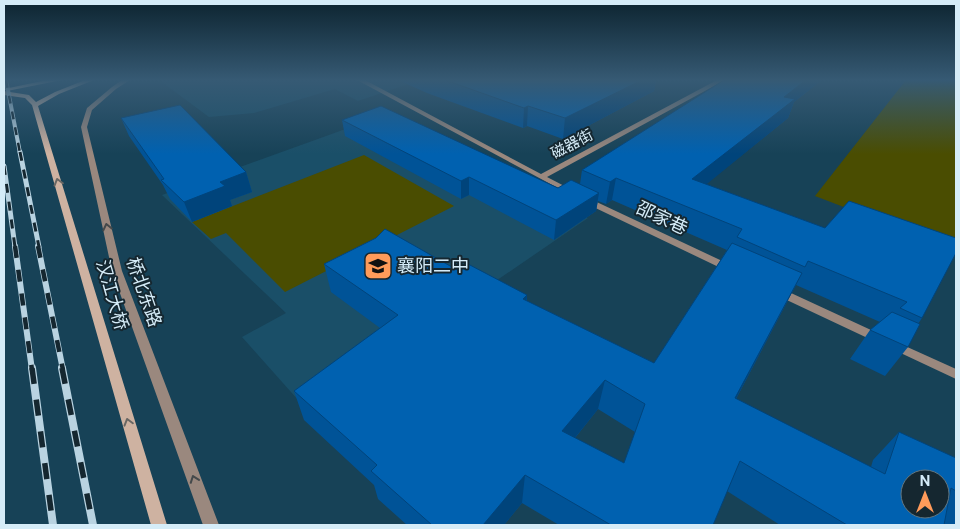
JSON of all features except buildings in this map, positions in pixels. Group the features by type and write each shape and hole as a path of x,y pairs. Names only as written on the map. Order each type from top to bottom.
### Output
{"main road":[{"name":"汉江大桥","path":"35,105 159,525"}],"street":[{"name":"桥北东路","path":"94,105 89,109 84,127 117,271 210,525"},
{"name":"邵家巷","path":"406,105 578,197 740,273"},
{"name":"磁器街","path":"540,177 676,105"},
{"path":"767,286 956,374"}],"shaded area":[{"path":"192,105 282,105 254,113 209,117"},
{"path":"887,105 956,105 956,250 815,196"},
{"name":"襄阳二中","path":"376,118 588,218 307,410 242,337 286,313 162,195"},
{"path":"364,155 454,206 285,292 226,233 211,239 192,222"}],"railway":[{"path":"11,105 20,153"},
{"path":"20,152 39,247"},
{"path":"4,166 15,247"},
{"path":"15,246 32,370"},
{"path":"38,246 63,370"},
{"path":"32,368 53,525"},
{"path":"62,368 93,525"}],"place":[{"name":"襄阳二中","path":"378,266"}]}
